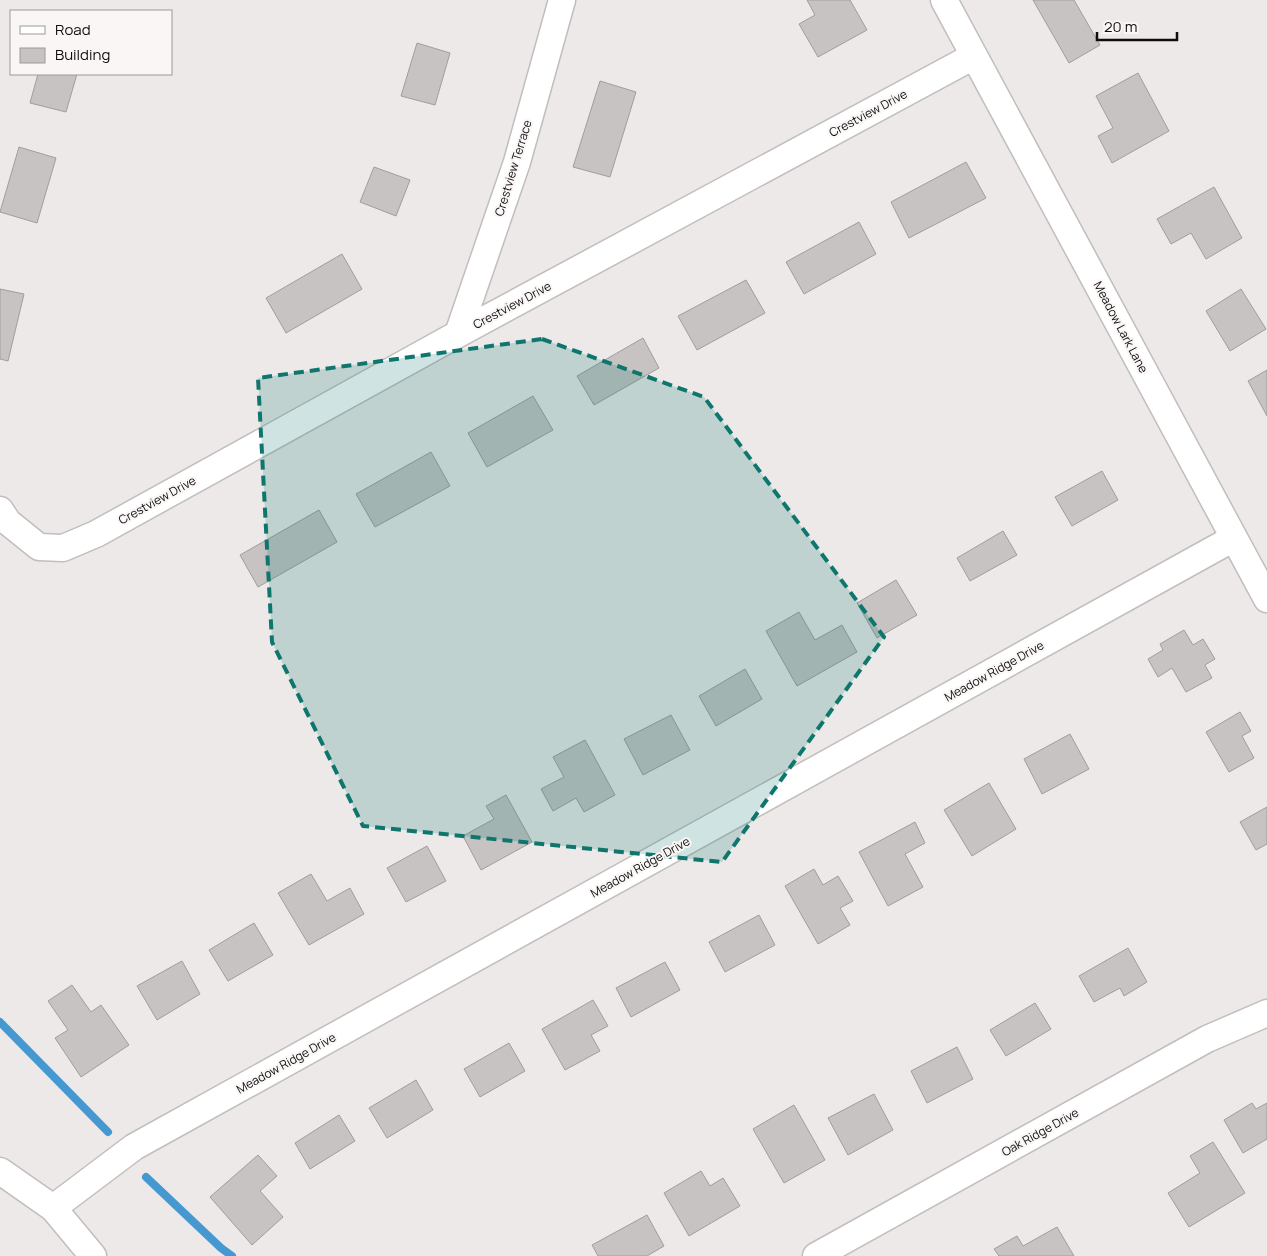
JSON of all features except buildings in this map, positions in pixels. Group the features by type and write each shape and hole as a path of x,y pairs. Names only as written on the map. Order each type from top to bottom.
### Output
{"street":[{"name":"Crestview Terrace","path":"458,334 517,162 562,0"},
{"path":"944,0 974,56"},
{"name":"Crestview Drive","path":"0,510 8,522 39,547 63,548 96,534 458,334 974,56"},
{"name":"Meadow Lark Lane","path":"974,56 1267,599"},
{"name":"Meadow Ridge Drive","path":"53,1208 134,1147 1234,538"},
{"name":"Oak Ridge Drive","path":"816,1256 1207,1040 1267,1012"},
{"path":"0,1171 53,1208 93,1256"}],"highlighted area":[{"path":"542,339 704,397 884,637 722,862 363,826 272,642 258,378"}],"waterway":[{"path":"0,1022 108,1132"},
{"path":"146,1177 221,1248 232,1256"}]}
